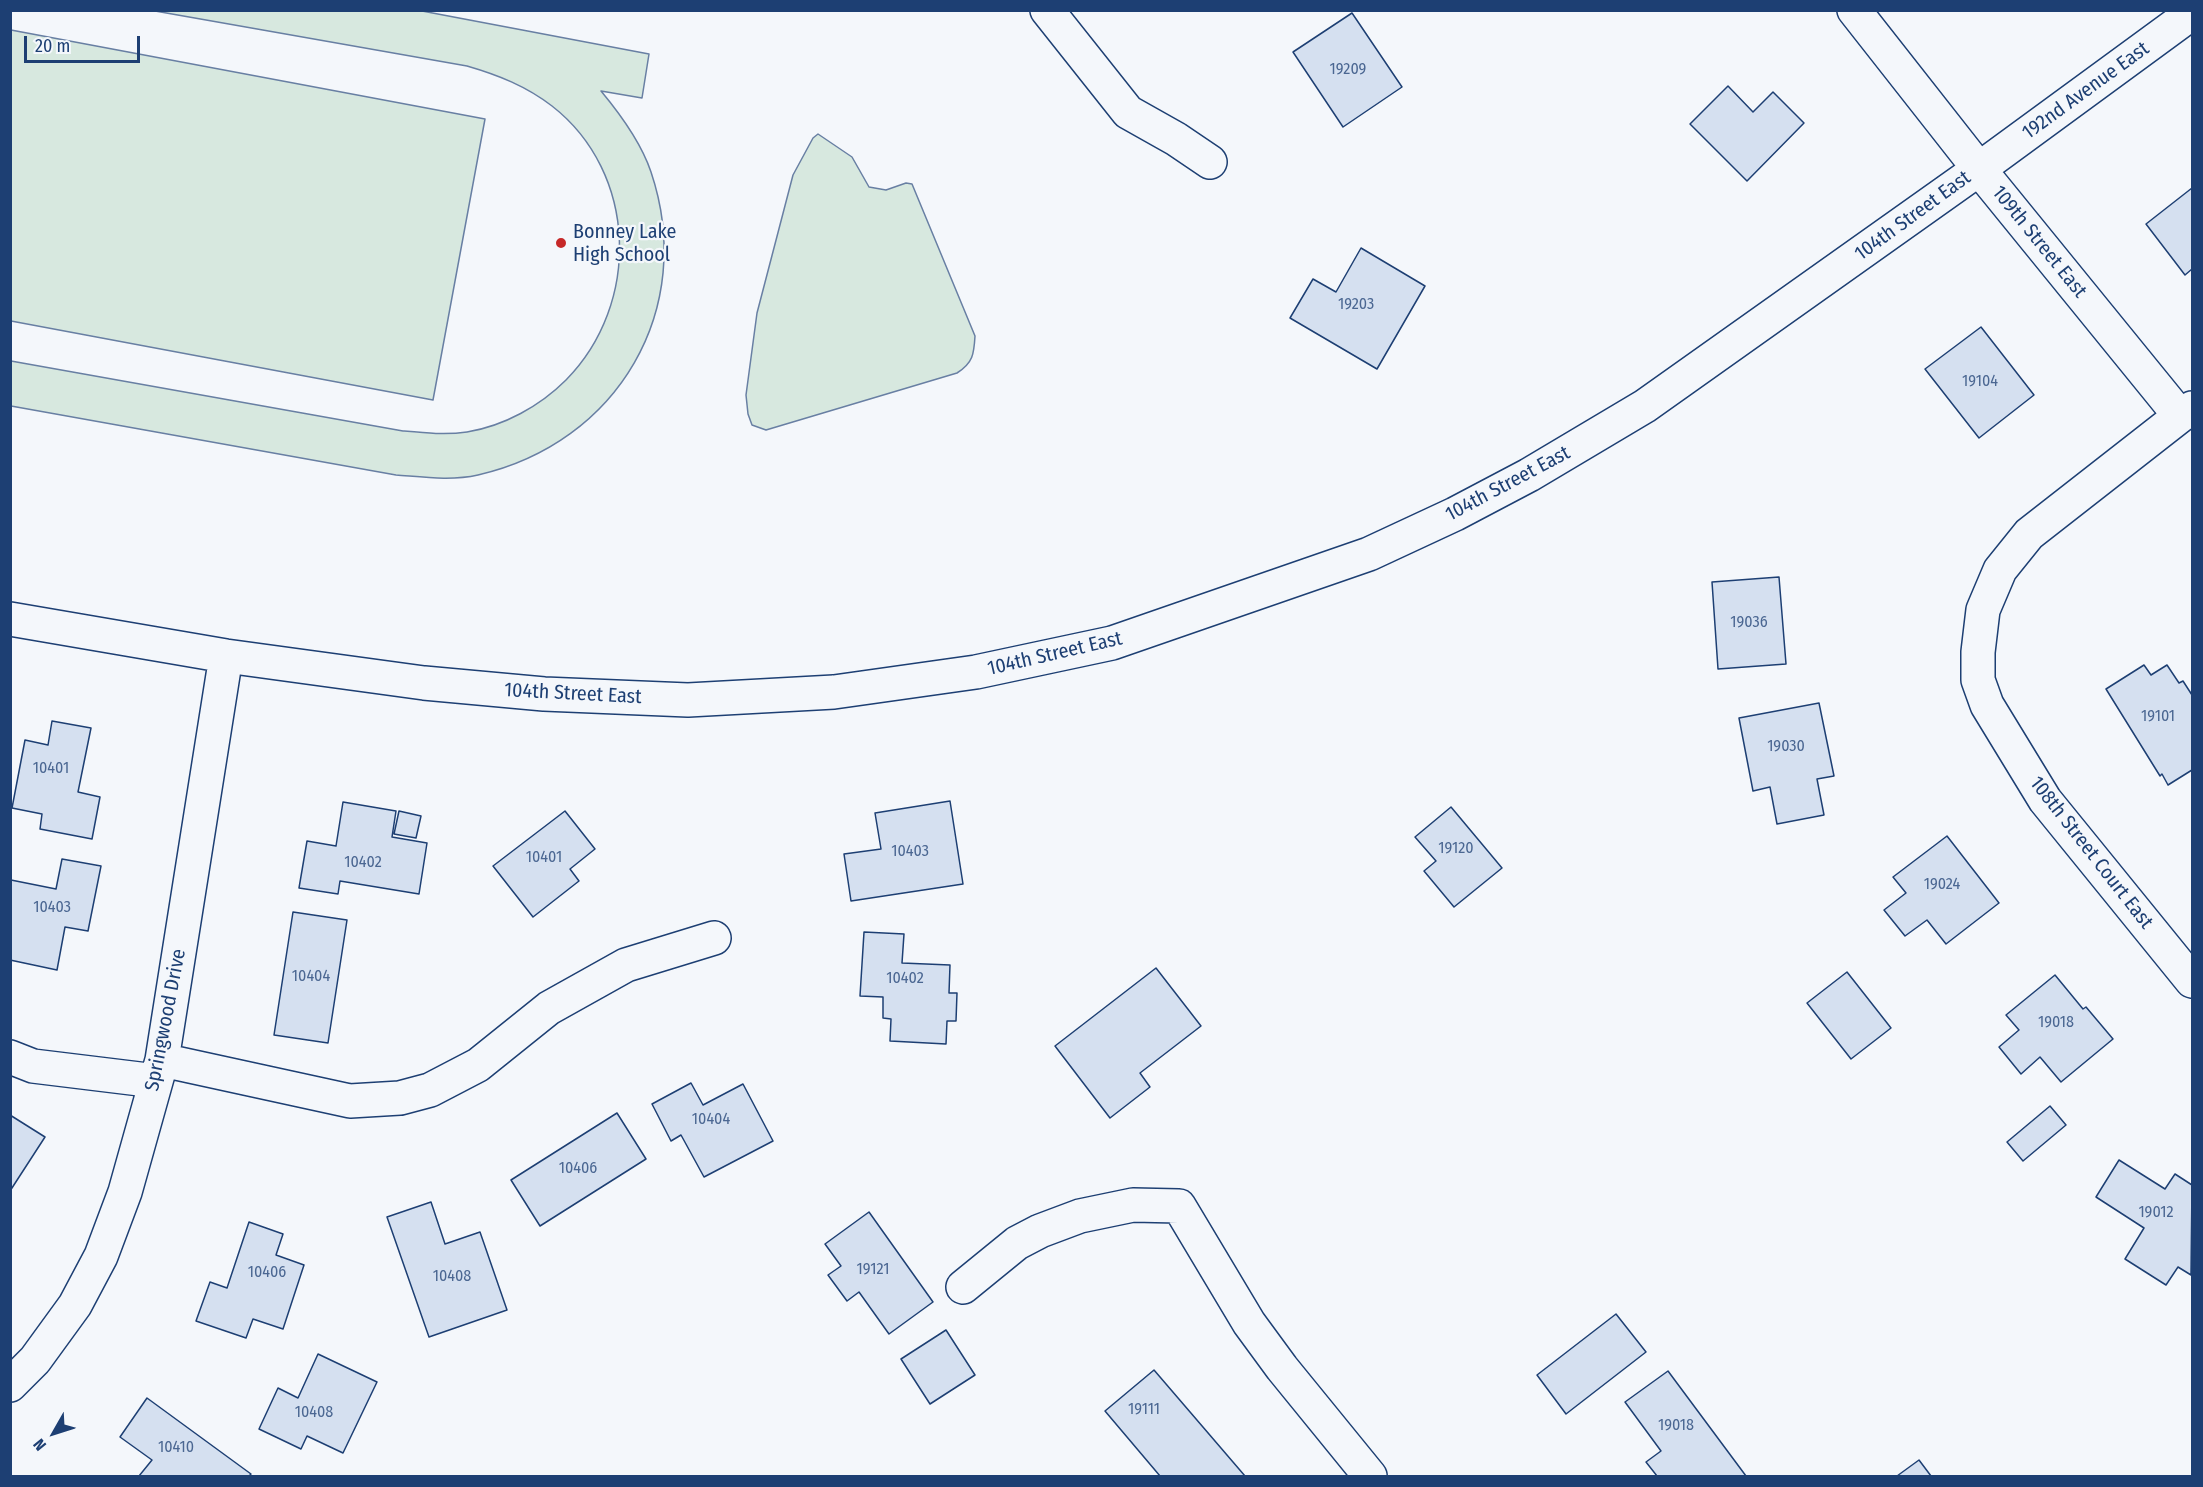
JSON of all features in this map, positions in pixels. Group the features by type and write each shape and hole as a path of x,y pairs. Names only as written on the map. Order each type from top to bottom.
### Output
{"street":[{"path":"1047,10 1128,112 1176,139 1210,162"},
{"name":"109th Street East","path":"1854,10 1979,169 2186,412"},
{"name":"192nd Avenue East","path":"1979,169 2193,13"},
{"name":"104th Street East","path":"10,619 226,656 435,684 544,694 688,700 834,692 976,672 1112,643 1369,554 1455,514 1530,475 1645,406 1979,169"},
{"name":"108th Street Court East","path":"2186,412 2029,534 2000,570 1983,610 1978,652 1978,680 1987,705 2045,800 2193,981"},
{"name":"Springwood Drive","path":"10,1385 35,1360 75,1305 101,1256 125,1192 159,1071 226,656"},
{"path":"10,1057 33,1066 159,1071 350,1101 400,1098 430,1090 478,1065 549,1008 626,965 714,938"},
{"path":"963,1287 1017,1243 1040,1231 1080,1216 1133,1205 1179,1206 1249,1323 1282,1368 1370,1476"}],"shaded area":[{"path":"155,11 422,11 649,54 642,98 601,91 623,119 642,150 651,172 663,223 663,273 653,320 634,363 606,401 571,433 528,458 478,475 447,478 396,475 11,406 11,361 403,431 443,434 467,432 494,425 521,414 556,389 590,349 608,315 617,278 619,240 614,202 601,166 580,134 542,99 511,82 467,66"},
{"path":"11,30 485,119 433,400 11,321"},
{"path":"818,134 852,157 869,187 886,190 906,183 912,184 975,336 974,348 972,358 957,373 766,430 752,425 746,395 757,313 793,175 813,138"}],"building":[{"path":"1352,13 1402,87 1343,127 1293,52"},
{"path":"1728,86 1753,112 1773,92 1804,123 1747,181 1690,124"},
{"path":"2192,188 2192,269 2185,275 2146,224"},
{"path":"1361,248 1425,286 1377,369 1290,318 1313,279 1336,292"},
{"path":"1981,327 2034,395 1979,438 1925,369"},
{"path":"1779,577 1786,664 1718,669 1712,582"},
{"path":"2144,665 2151,675 2167,665 2179,683 2183,681 2192,695 2192,770 2168,785 2162,774 2160,776 2106,689"},
{"path":"1819,703 1834,776 1817,779 1824,815 1777,824 1770,787 1753,791 1739,718"},
{"path":"52,721 91,728 78,792 100,797 92,839 40,829 42,814 12,808 25,740 48,745"},
{"path":"950,801 963,884 851,901 844,854 881,849 875,813"},
{"path":"343,802 396,811 392,837 427,843 419,894 340,881 338,894 299,888 307,841 336,846"},
{"path":"1451,807 1502,868 1454,907 1424,871 1436,861 1415,837"},
{"path":"399,811 421,816 416,838 394,834"},
{"path":"565,811 595,849 570,869 579,881 533,917 493,866"},
{"path":"1947,836 1999,903 1946,944 1927,920 1905,936 1884,910 1906,893 1893,877"},
{"path":"62,859 101,866 88,931 65,927 57,970 10,960 11,880 56,889"},
{"path":"293,912 347,920 328,1043 274,1035"},
{"path":"864,932 904,934 902,963 950,965 949,993 957,993 956,1021 947,1021 946,1044 890,1041 891,1019 883,1018 883,997 860,996"},
{"path":"1156,968 1201,1026 1140,1073 1150,1087 1110,1118 1055,1046"},
{"path":"1847,972 1891,1028 1851,1059 1807,1003"},
{"path":"2055,975 2083,1009 2086,1007 2113,1039 2061,1082 2040,1057 2021,1074 1999,1047 2019,1030 2006,1015"},
{"path":"691,1083 703,1105 743,1084 773,1141 704,1177 681,1135 671,1141 652,1104"},
{"path":"2050,1106 2066,1125 2023,1161 2007,1142"},
{"path":"617,1113 646,1159 540,1226 511,1180"},
{"path":"10,1115 45,1137 10,1191"},
{"path":"2119,1160 2165,1189 2175,1174 2192,1185 2191,1275 2178,1267 2166,1285 2125,1259 2144,1228 2096,1197"},
{"path":"431,1202 445,1244 480,1232 507,1310 429,1337 387,1217"},
{"path":"869,1212 933,1302 889,1334 859,1292 847,1301 828,1275 841,1266 825,1244"},
{"path":"249,1222 283,1234 276,1255 304,1265 283,1329 253,1319 246,1338 196,1321 210,1282 227,1288"},
{"path":"1616,1314 1646,1352 1566,1414 1537,1375"},
{"path":"946,1330 975,1375 930,1404 901,1359"},
{"path":"318,1354 377,1382 343,1453 307,1436 301,1449 259,1429 278,1388 298,1398"},
{"path":"1154,1370 1245,1476 1160,1476 1105,1411"},
{"path":"1668,1371 1746,1476 1657,1476 1646,1462 1661,1451 1625,1402"},
{"path":"147,1398 251,1474 249,1476 139,1476 152,1460 120,1437"},
{"path":"1919,1460 1931,1476 1897,1476"}],"place":[{"name":"Bonney Lake High School","path":"561,243"}]}
